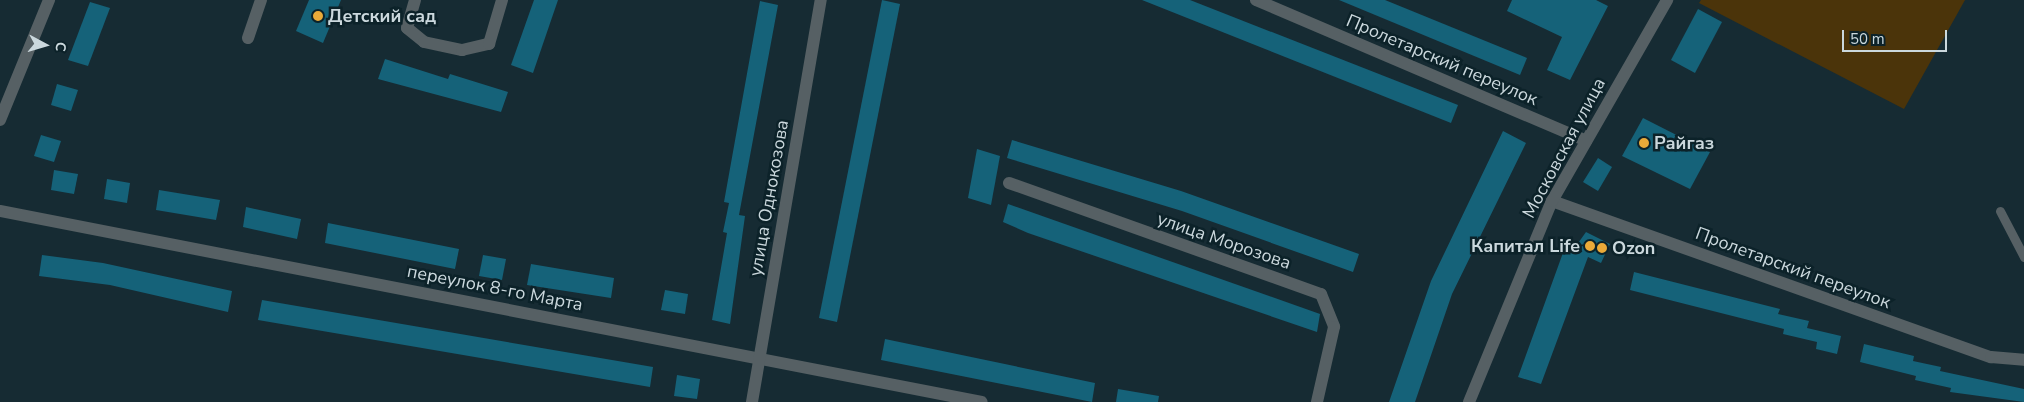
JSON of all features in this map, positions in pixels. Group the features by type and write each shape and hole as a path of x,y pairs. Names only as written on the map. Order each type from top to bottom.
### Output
{"street":[{"path":"0,120 49,0"},
{"path":"248,38 262,0"},
{"path":"415,0 408,28 424,42 462,50 489,44 502,0"},
{"name":"улица Однокозова","path":"752,402 821,0"},
{"name":"Пролетарский переулок","path":"1256,0 1586,140"},
{"name":"Московская улица","path":"1469,402 1552,202 1667,0"},
{"name":"улица Морозова","path":"1009,183 1321,294 1334,327 1317,402"},
{"name":"Пролетарский переулок","path":"1552,202 1991,357 2024,360"},
{"name":"переулок 8-го Марта","path":"0,211 759,355 982,402"}],"lane":[{"path":"2000,211 2024,257"}],"shaded area":[{"path":"1701,0 1965,0 1904,109 1699,3"}],"building":[{"name":"Детский сад","path":"309,0 341,0 323,43 296,31"},
{"path":"534,0 558,0 533,73 511,65"},
{"path":"882,0 900,4 837,322 819,318"},
{"path":"1142,0 1190,0 1458,105 1451,123"},
{"path":"1339,0 1385,0 1527,58 1520,75"},
{"path":"1512,0 1596,0 1608,6 1570,80 1547,70 1562,37 1507,11"},
{"path":"760,1 778,5 739,215 745,216 730,324 712,320 727,233 723,232 729,203 724,202"},
{"path":"90,2 110,8 88,66 68,60"},
{"path":"1698,9 1722,22 1695,73 1671,60"},
{"path":"385,59 448,79 450,74 508,92 501,112 378,79"},
{"path":"57,84 78,90 71,111 51,105"},
{"path":"1643,118 1710,152 1690,189 1622,156"},
{"path":"1503,131 1526,143 1452,294 1415,402 1389,402 1431,281"},
{"path":"41,135 61,141 54,162 34,156"},
{"path":"1012,140 1181,191 1359,254 1353,272 1182,211 1007,158"},
{"path":"977,149 1000,156 991,205 968,198"},
{"path":"1598,158 1612,167 1598,191 1583,182"},
{"path":"54,170 78,174 74,194 51,190"},
{"path":"107,179 130,183 127,203 104,199"},
{"path":"159,190 220,200 216,220 156,210"},
{"path":"1008,204 1320,314 1317,332 1028,233 1003,222"},
{"path":"246,207 301,219 297,239 243,227"},
{"path":"328,223 459,249 455,269 325,243"},
{"path":"1586,232 1610,244 1601,263 1588,257 1541,384 1518,377 1564,250 1571,253"},
{"path":"42,255 103,263 232,291 228,312 110,285 39,276"},
{"path":"483,255 506,259 502,280 479,276"},
{"path":"531,264 614,278 611,298 527,285"},
{"path":"1634,272 1780,309 1778,314 1809,321 1807,328 1841,336 1837,354 1816,349 1817,342 1783,334 1784,329 1630,290"},
{"path":"665,290 688,294 685,314 661,310"},
{"path":"262,300 653,367 650,387 258,320"},
{"path":"885,339 1095,383 1092,402 881,360"},
{"path":"1864,344 1914,356 1913,361 1941,367 1940,371 2024,389 2024,402 1950,392 1951,388 1915,380 1916,376 1860,362"},
{"path":"677,375 700,379 697,399 674,396"},
{"path":"1118,389 1159,396 1158,402 1116,402"}],"place":[{"name":"Детский сад","path":"318,16"},
{"name":"Райгаз","path":"1644,143"},
{"name":"Капитал Life","path":"1590,246"},
{"name":"Ozon","path":"1602,248"}]}
